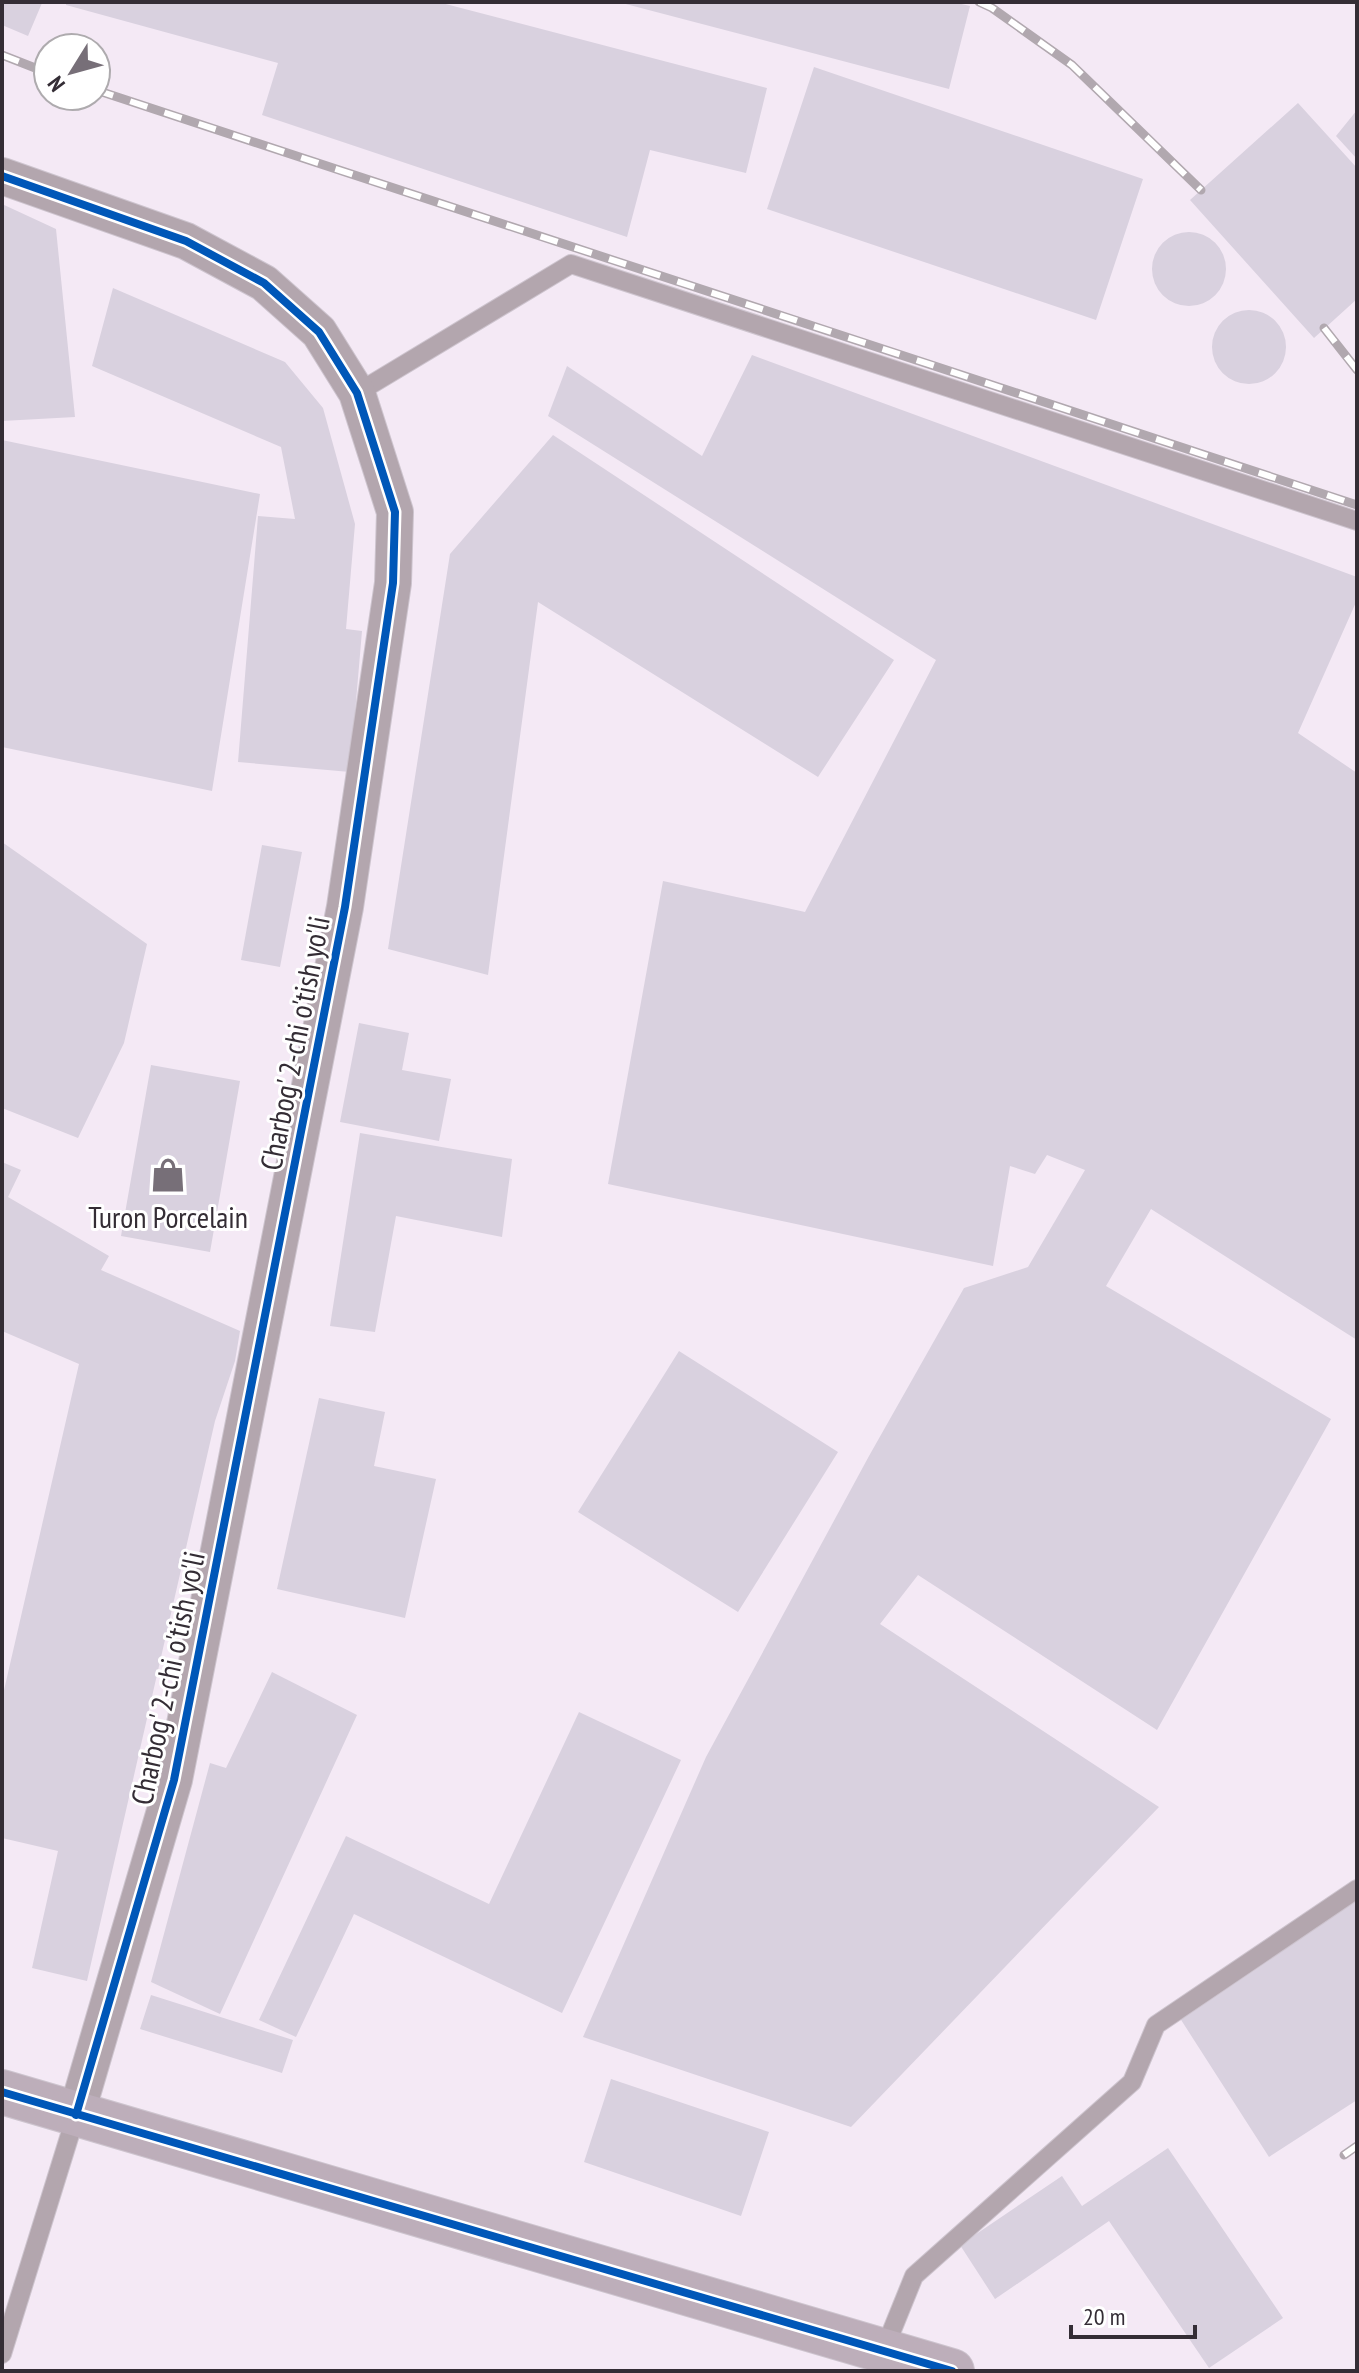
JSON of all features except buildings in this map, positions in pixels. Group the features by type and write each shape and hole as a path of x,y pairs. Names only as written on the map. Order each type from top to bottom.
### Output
{"street":[{"name":"Charbog' 2-chi o'tish yo'li","path":"2,176 186,241 264,283 319,332 357,393 395,512 393,583 345,907 174,1780 76,2115"},
{"path":"2,2092 952,2371"}],"lane":[{"path":"357,393 571,264 1357,521"},
{"path":"884,2350 914,2276 1132,2082 1156,2025 1357,1889"},
{"path":"2,2354 76,2115"}],"railway":[{"path":"979,2 1072,65 1201,190"},
{"path":"2,55 32,67"},
{"path":"112,95 1357,505"},
{"path":"1324,328 1357,370"},
{"path":"1344,2155 1357,2146"}],"cycle path":[{"path":"2,176 186,241 264,283 319,332 357,393 395,512 393,583 345,907 174,1780 76,2115"},
{"path":"2,2092 952,2371"}],"place":[{"name":"Turon Porcelain","path":"168,1175"}]}
